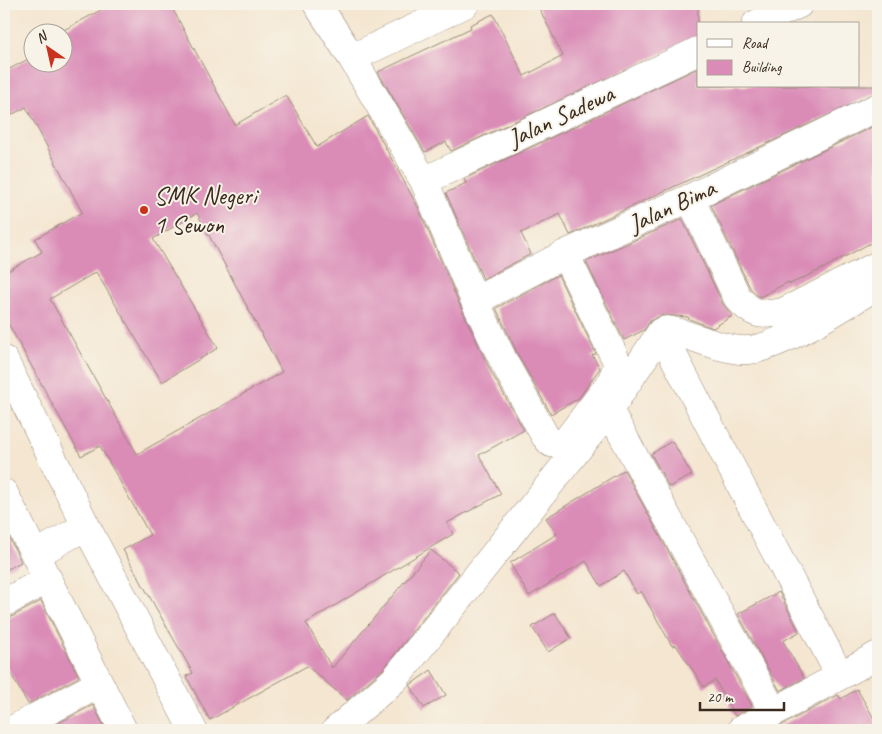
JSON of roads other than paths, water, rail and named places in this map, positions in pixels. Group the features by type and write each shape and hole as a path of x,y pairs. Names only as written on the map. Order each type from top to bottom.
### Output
{"street":[{"path":"317,4 352,58 424,181 505,364 545,436 551,443 560,444 566,441 611,382 618,364 565,254"},
{"path":"352,58 465,4"},
{"path":"760,22 799,4"},
{"name":"Jalan Sadewa","path":"424,181 697,51"},
{"name":"Jalan Bima","path":"474,296 690,198 878,107"},
{"path":"690,198 737,297 748,309 766,315 783,312 878,265"},
{"path":"336,730 394,680 609,410 661,332 667,330 677,332 747,350 771,344 822,318 878,285"},
{"path":"661,332 839,674"},
{"path":"4,360 86,526 193,730"},
{"path":"609,410 773,711"},
{"path":"4,493 123,730"},
{"path":"35,555 86,526"},
{"path":"4,603 48,579"},
{"path":"741,730 839,674 876,664"},
{"path":"12,730 99,684"}],"place":[{"name":"SMK Negeri 1 Sewon","path":"144,210"}]}
